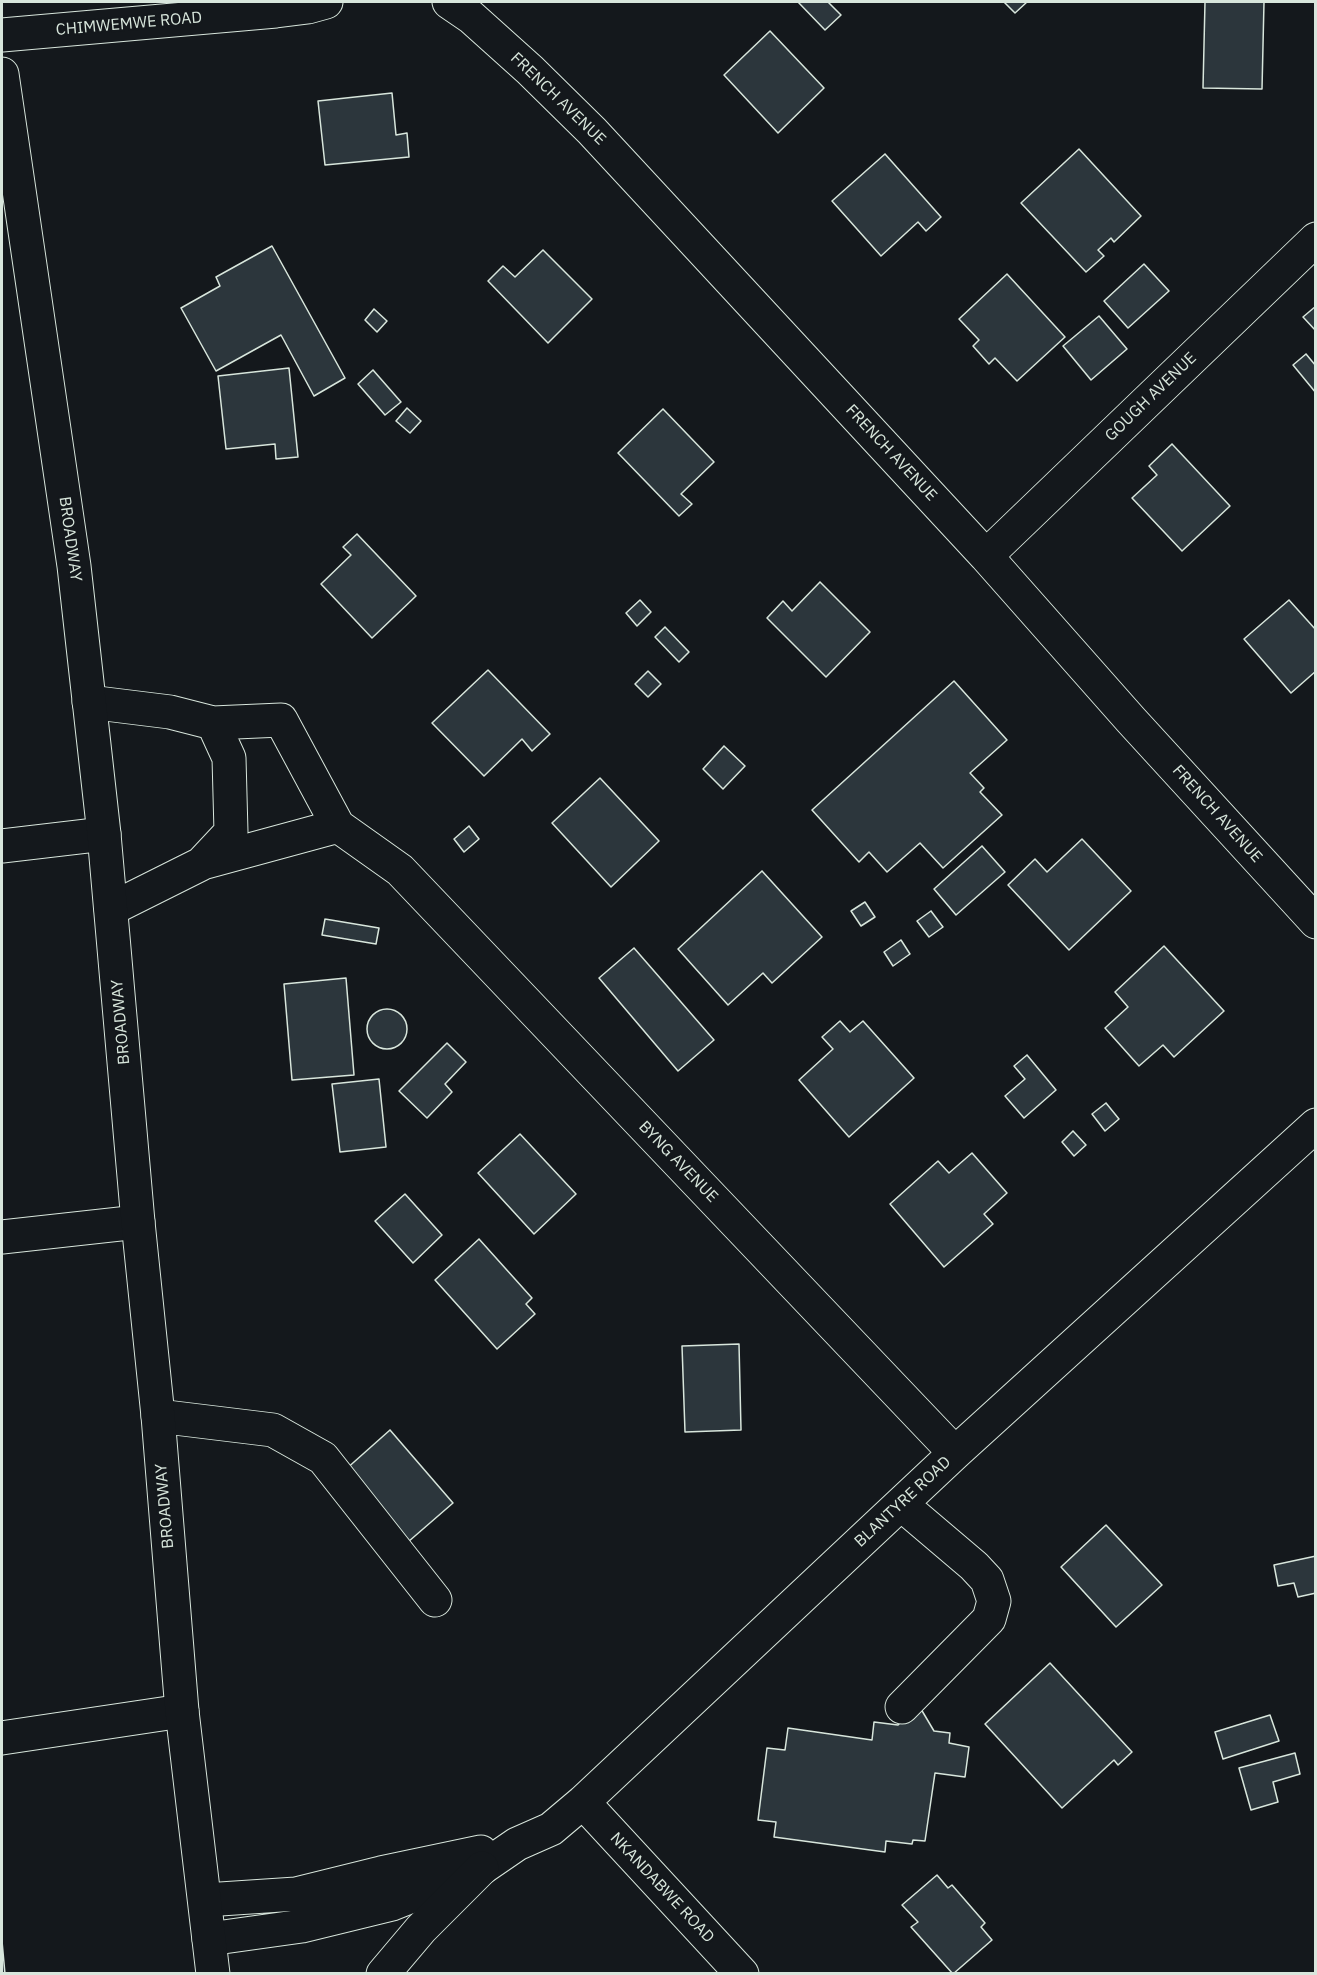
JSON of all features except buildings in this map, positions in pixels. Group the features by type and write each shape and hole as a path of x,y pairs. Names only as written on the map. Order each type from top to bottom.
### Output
{"street":[{"name":"CHIMWEMWE ROAD","path":"2,35 276,11 326,2"},
{"name":"FRENCH AVENUE","path":"449,2 471,18 530,70 592,131 986,556 1131,720 1316,922"},
{"name":"BROADWAY","path":"2,74 74,566 104,834 138,1222 158,1416 182,1711 213,1974"},
{"name":"GOUGH AVENUE","path":"986,556 1316,239"},
{"path":"89,702 170,712 213,723 281,720 338,826 201,864 111,909"},
{"path":"201,864 231,832 230,758 213,723"},
{"name":"BYNG AVENUE","path":"338,826 400,870 955,1453"},
{"path":"2,846 104,834"},
{"name":"BLANTYRE ROAD","path":"482,1868 517,1844 551,1829 583,1802 955,1453 1316,1125"},
{"path":"2,1237 138,1222"},
{"path":"158,1416 273,1430 323,1458 435,1600"},
{"path":"901,1504 974,1566 987,1580 994,1601 989,1619 902,1707"},
{"path":"2,1738 182,1711"},
{"name":"NKANDABWE ROAD","path":"583,1802 742,1974"},
{"path":"205,1900 296,1894 517,1844"},
{"path":"209,1939 302,1926 392,1904 482,1868"},
{"path":"383,1974 421,1929 482,1868"}]}
